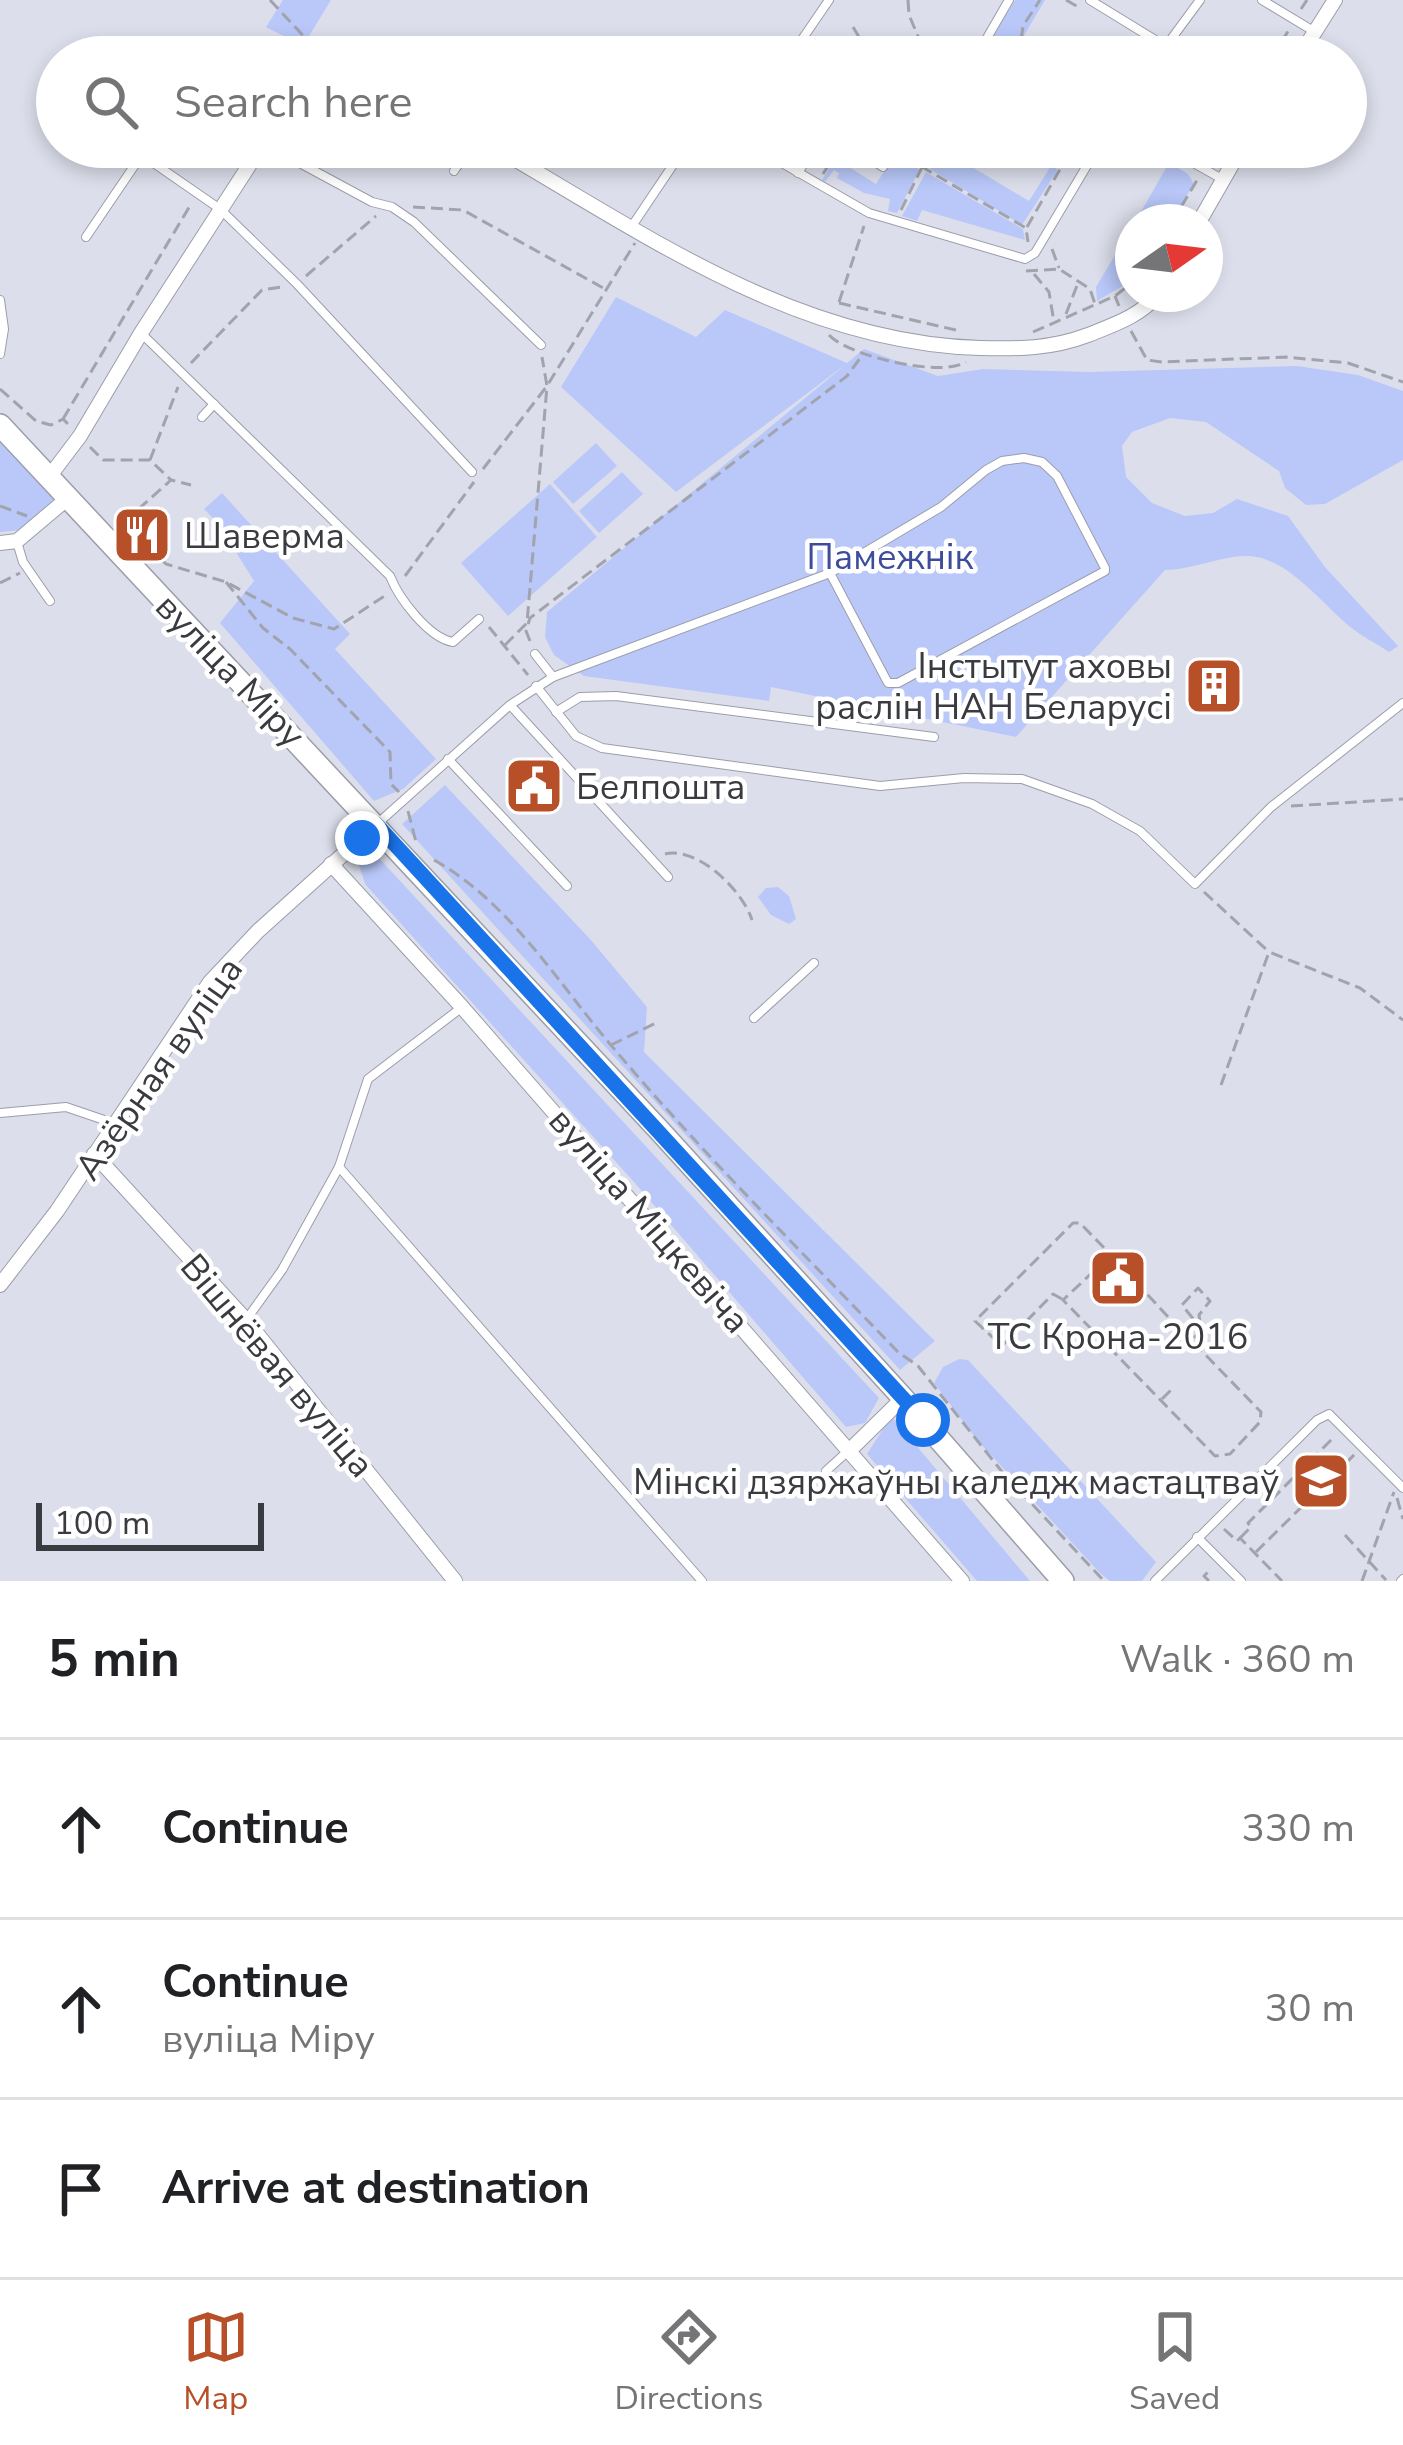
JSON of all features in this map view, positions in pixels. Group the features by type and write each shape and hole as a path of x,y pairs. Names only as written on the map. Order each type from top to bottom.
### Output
{"street":[{"path":"1312,36 1335,0"},
{"path":"49,477 250,168"},
{"path":"531,168 722,277 832,325 932,346 1030,350 1064,345 1135,312"},
{"path":"1209,204 1229,168"},
{"name":"вуліца Міру","path":"0,425 376,824 903,1398 1064,1581"},
{"path":"0,543 17,541 68,498"},
{"name":"Азёрная вуліца","path":"0,1285 58,1211 209,982 376,824"},
{"name":"вуліца Міцкевіча","path":"331,864 463,1007 962,1581"},
{"name":"Вішнёвая вуліца","path":"94,1154 246,1319 455,1581"},
{"path":"851,1449 903,1398"}],"lane":[{"path":"804,36 829,0"},
{"path":"988,36 1009,0"},
{"path":"1090,0 1149,36"},
{"path":"1172,36 1199,0"},
{"path":"1262,0 1315,32"},
{"path":"86,237 133,168"},
{"path":"166,168 220,209 297,284 472,472"},
{"path":"306,168 372,202 392,207 414,223 541,345"},
{"path":"637,229 673,168"},
{"path":"790,168 869,213 1025,259 1035,253 1085,168"},
{"path":"798,173 801,168"},
{"path":"1201,168 1222,179"},
{"path":"0,301 4,329 0,354"},
{"path":"140,333 391,577 395,589 445,642 453,642 479,619"},
{"path":"202,417 214,404"},
{"path":"376,824 536,686 830,573 940,507 1002,461 1042,462 1057,476 1105,568 898,683 888,683 830,573"},
{"path":"17,541 28,569 50,601"},
{"path":"535,654 553,677"},
{"path":"536,686 576,736 602,748 880,786 964,778 1022,779 1092,804 1141,831 1195,884 1271,807 1403,703"},
{"path":"556,712 580,697 616,696 934,737"},
{"path":"510,705 668,877"},
{"path":"448,759 567,886"},
{"path":"754,1018 814,963"},
{"path":"246,1319 282,1270 339,1167 368,1079 463,1007"},
{"path":"0,1113 66,1107 115,1124"},
{"path":"339,1167 702,1581"},
{"path":"1155,1581 1317,1420 1330,1414 1403,1488"},
{"path":"826,1471 851,1449"},
{"path":"1197,1537 1241,1581"}],"path":[{"path":"908,0 909,15 920,36"},
{"path":"1019,36 1040,0"},
{"path":"271,1 303,36"},
{"path":"854,27 859,36"},
{"path":"816,184 826,168"},
{"path":"895,222 923,168 1027,228"},
{"path":"1024,271 1027,228 1061,168"},
{"path":"1078,168 1083,171"},
{"path":"1183,204 1204,170"},
{"path":"63,419 198,192"},
{"path":"151,460 183,374 201,350 262,290 297,284 392,207 463,210 607,290"},
{"path":"869,213 839,303 961,331"},
{"path":"124,522 166,564 226,582 293,618 334,629 395,589 547,386 607,290 637,229"},
{"path":"1049,242 1059,269 1090,289 1095,304"},
{"path":"1054,322 1049,292 1033,272 1059,269"},
{"path":"1065,317 1079,282"},
{"path":"1017,339 1115,296"},
{"path":"1122,312 1147,360 1286,357 1348,362 1403,382"},
{"path":"832,325 832,340 865,353 941,370 966,362 970,348"},
{"path":"535,654 526,623 547,386 541,345"},
{"path":"506,645 526,623 848,376 865,353"},
{"path":"108,541 171,480 190,485"},
{"path":"0,506 40,520"},
{"path":"0,584 28,569"},
{"path":"226,582 263,628 290,649 390,752 391,784 406,800 418,852 466,878 546,962 611,1045 882,1336 918,1366 1004,1473 1104,1581"},
{"path":"479,619 506,645 536,686"},
{"path":"1271,807 1403,799"},
{"path":"651,858 676,852 700,859 746,901 752,920"},
{"path":"1195,884 1269,952 1360,988 1403,1020"},
{"path":"1221,1085 1269,952"},
{"path":"611,1045 656,1023"},
{"path":"1073,1222 1080,1223 1183,1334 1195,1321 1182,1305 1198,1288 1210,1301 1199,1315 1201,1329 1192,1341 1261,1412 1260,1422 1222,1458 1215,1456 1064,1300 1053,1294 1002,1346 976,1321 1073,1222"},
{"path":"1064,1300 1111,1255"},
{"path":"1092,1273 1100,1280"},
{"path":"1154,1312 1159,1307"},
{"path":"1160,1400 1173,1388"},
{"path":"1236,1398 1242,1392"},
{"path":"1222,1527 1237,1541 1252,1527 1249,1522 1338,1434"},
{"path":"1255,1553 1356,1452 1347,1443"},
{"path":"1362,1581 1395,1490 1403,1519"},
{"path":"1345,1535 1387,1580"},
{"path":"1240,1538 1282,1581 1289,1575"},
{"path":"1209,1581 1204,1576 1216,1565"}],"green space":[{"path":"283,0 331,0 309,36 284,36 266,27"},
{"path":"1015,0 1045,0 1024,36 993,36"},
{"path":"829,168 851,168 876,184 886,168 919,171 897,213 888,211 890,199 864,193 837,178 839,173 834,170 822,180"},
{"path":"974,168 1029,201 1050,168 1057,171 1022,225 930,169"},
{"path":"1166,168 1178,168 1194,184 1181,204 1145,204"},
{"path":"926,172 1023,229 1025,240 922,210 917,221 902,216"},
{"path":"1115,255 1115,290 1097,301 1096,287"},
{"name":"Памежнік","path":"616,297 696,337 725,310 847,363 864,349 938,376 983,369 1089,372 1297,366 1358,375 1403,391 1403,460 1325,504 1306,505 1285,488 1279,471 1206,422 1170,418 1132,432 1122,446 1126,477 1152,503 1185,516 1213,513 1237,499 1288,516 1325,567 1398,646 1389,652 1358,633 1277,565 1239,556 1165,570 1016,737 771,687 769,701 584,676 554,655 545,637 547,612 845,365 676,492 561,387"},
{"path":"0,432 70,506 44,528 0,532"},
{"path":"596,443 617,466 573,504 553,482"},
{"path":"622,472 643,494 599,533 579,511"},
{"path":"550,484 597,537 508,616 461,563"},
{"path":"222,493 350,634 335,649 436,759 403,789 374,801 220,623 254,581 204,509"},
{"path":"445,785 590,939 647,1007 644,1052 935,1341 900,1370 402,824"},
{"path":"371,854 879,1398 865,1423 846,1427 634,1182 365,884 359,865"},
{"path":"778,887 789,896 796,919 789,924 771,915 758,897 766,888"},
{"path":"968,1360 1156,1562 1142,1581 1110,1581 1100,1573 977,1440 934,1383 943,1367"},
{"path":"894,1419 1030,1581 977,1581 867,1454"}],"place":[{"name":"Шаверма","path":"142,535"},
{"name":"Інстытут аховы раслін НАН Беларусі","path":"1214,686"},
{"name":"Белпошта","path":"534,786"},
{"name":"ТС Крона-2016","path":"1118,1278"},
{"name":"Мінскі дзяржаўны каледж мастацтваў","path":"1321,1481"}],"route":[{"path":"362,838 376,824 923,1420"}]}
